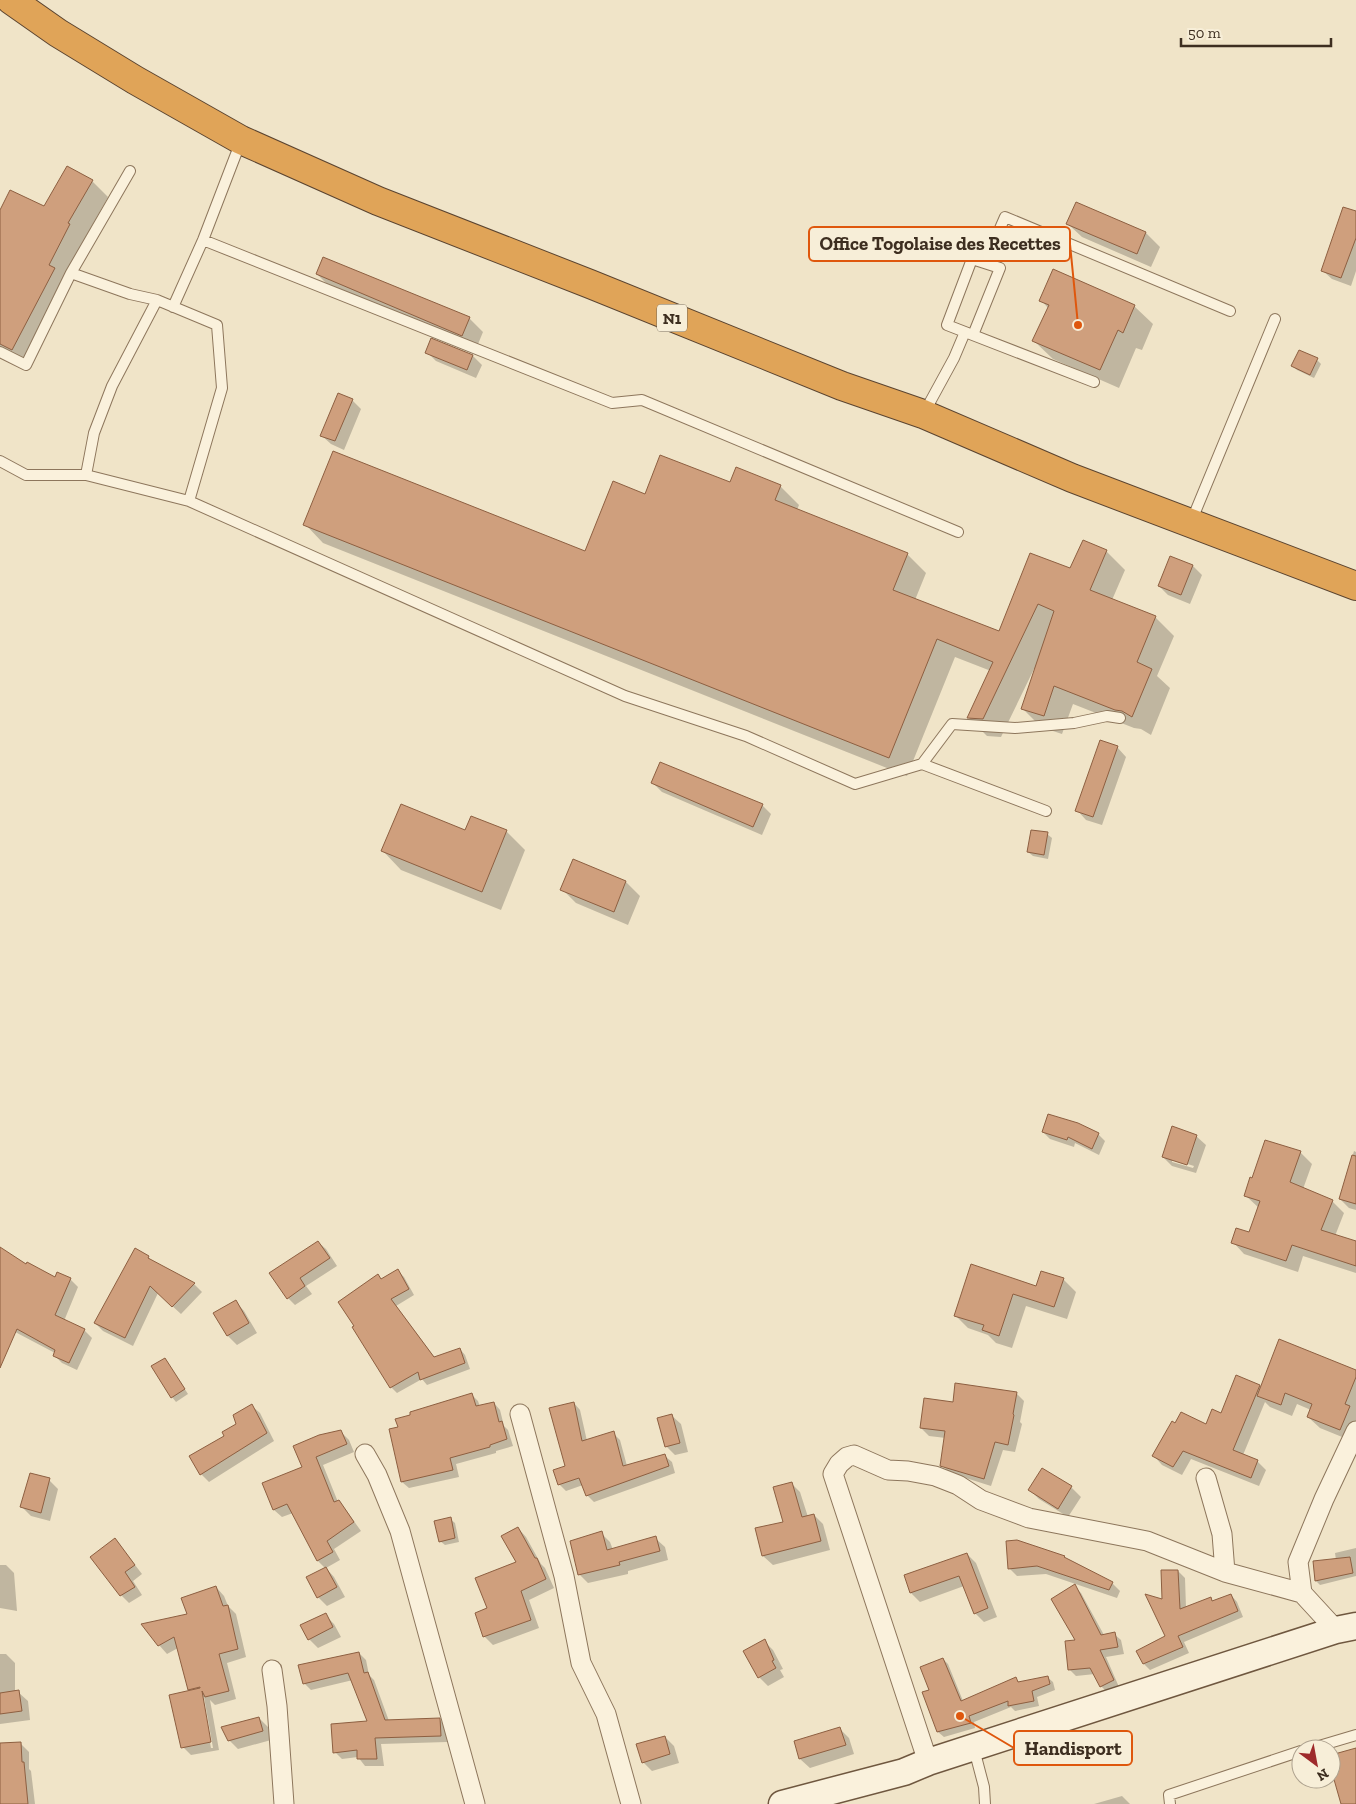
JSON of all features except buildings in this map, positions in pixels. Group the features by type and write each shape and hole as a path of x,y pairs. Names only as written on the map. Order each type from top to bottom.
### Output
{"highway":[{"name":"N1","path":"11,0 84,49 241,140 378,201 842,386 923,414 1072,478 1356,586"}],"main road":[{"path":"782,1804 904,1772 928,1762 1346,1628"}],"street":[{"path":"520,1414 564,1576 581,1664 606,1714 630,1804"},
{"path":"1302,1593 1298,1562 1324,1498 1356,1431"},
{"path":"365,1454 377,1475 400,1531 476,1804"},
{"path":"928,1762 833,1474 838,1464 847,1457 854,1455 888,1470 908,1471 935,1476 958,1485 981,1500 1028,1518 1147,1541 1225,1572 1302,1593 1346,1628"},
{"path":"1206,1478 1222,1534 1225,1572"},
{"path":"272,1670 277,1706 284,1804"}],"lane":[{"path":"173,307 203,240 241,140"},
{"path":"0,352 26,365 71,273 130,171"},
{"path":"985,263 1005,217 1230,311"},
{"path":"203,240 612,403 642,400 958,532"},
{"path":"923,414 969,334 1000,268 972,259 947,325 969,334 1094,382"},
{"path":"71,273 130,294 157,300 217,325 222,388 189,501"},
{"path":"86,475 94,432 112,386 157,300"},
{"path":"1191,523 1275,319"},
{"path":"0,461 26,475 86,475 189,501 625,696 746,736 855,784 922,764 952,724 1015,728 1074,723 1107,716 1120,718"},
{"path":"922,764 1046,811"},
{"path":"1341,1740 1356,1736"},
{"path":"973,1748 984,1787 985,1804"},
{"path":"1170,1804 1169,1795 1291,1754"}],"place":[{"name":"Office Togolaise des Recettes","path":"1078,325"},
{"name":"Handisport","path":"960,1716"}]}
